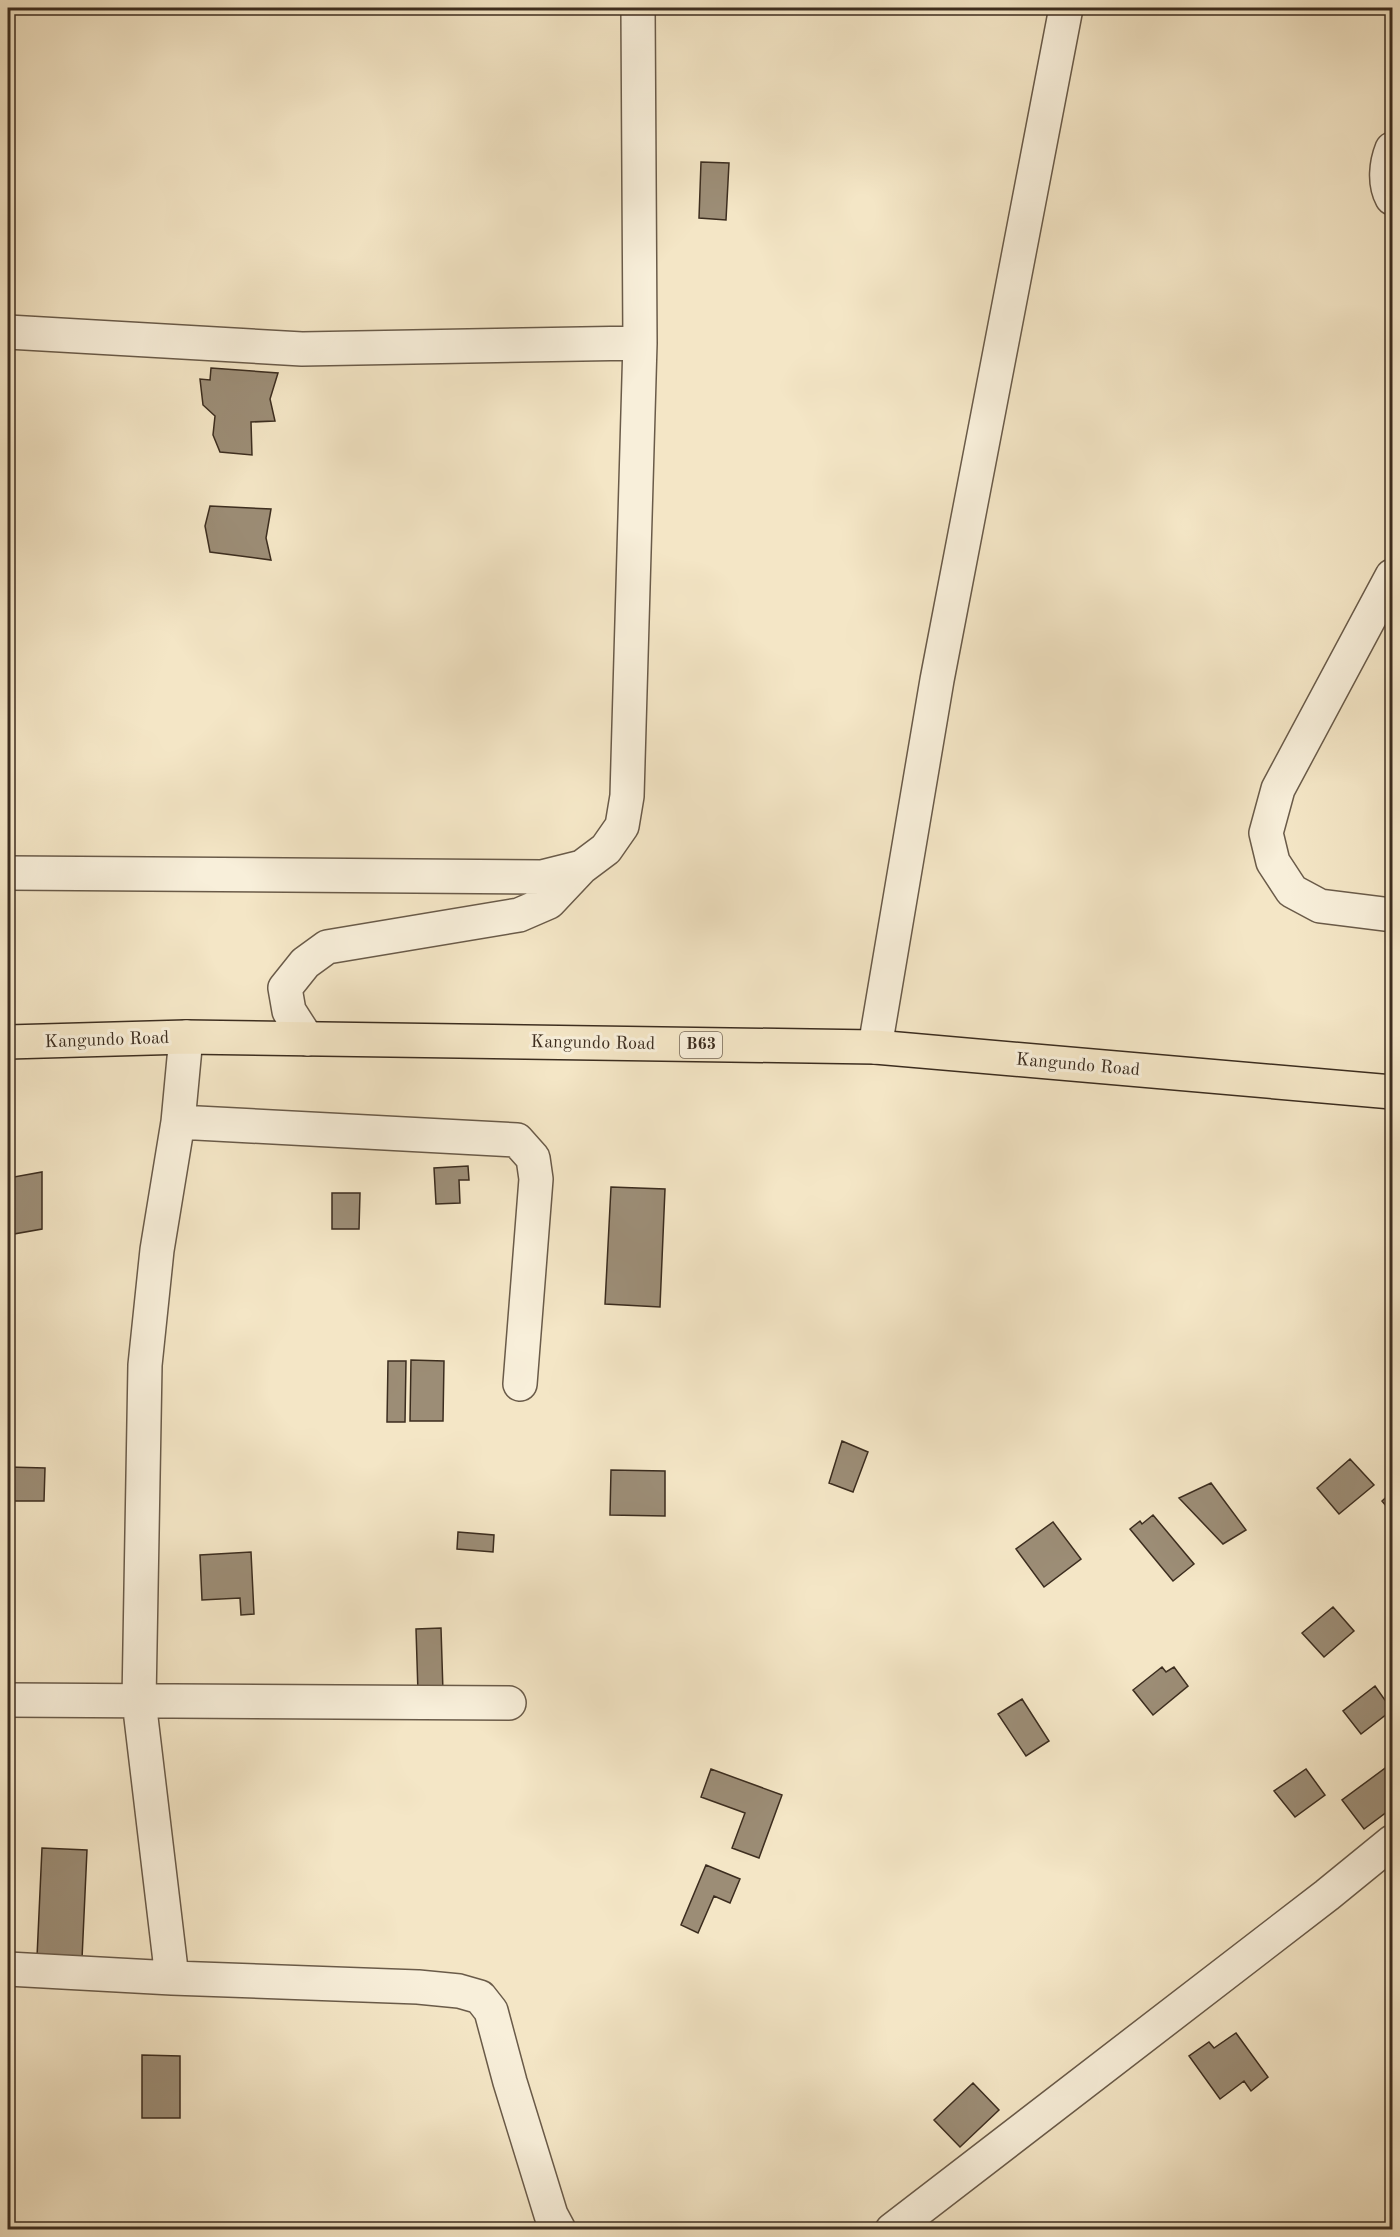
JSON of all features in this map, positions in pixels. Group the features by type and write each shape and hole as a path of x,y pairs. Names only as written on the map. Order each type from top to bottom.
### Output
{"highway":[{"name":"Kangundo Road","path":"8,1042 186,1037 875,1047 1392,1092"}],"street":[{"path":"307,1039 289,1011 285,988 305,963 327,947 519,915 549,902 582,867 606,849 621,826 627,796 640,344 638,8"},
{"path":"875,1047 937,680 1066,8"},
{"path":"1392,149 1388,158 1387,188 1392,198"},
{"path":"8,332 302,350 640,344"},
{"path":"1392,576 1278,789 1266,833 1273,862 1292,891 1320,906 1392,915"},
{"path":"8,873 542,877 582,867"},
{"path":"172,1978 139,1701 145,1365 157,1250 178,1122 186,1037"},
{"path":"178,1122 517,1140 533,1158 536,1179 520,1384"},
{"path":"8,1700 509,1703"},
{"path":"892,2229 1327,1895 1392,1842"},
{"path":"8,1969 418,1987 459,1991 480,1997 491,2011 510,2082 551,2215 559,2229"}],"building":[{"path":"701,162 729,163 726,220 699,218"},
{"path":"211,368 278,373 270,399 275,421 251,422 252,455 220,452 213,435 215,416 203,405 200,379 210,380"},
{"path":"210,506 271,509 266,538 271,560 210,552 205,526"},
{"path":"468,1166 469,1180 459,1180 460,1203 436,1204 434,1168"},
{"path":"42,1172 42,1229 8,1235 10,1223 8,1178"},
{"path":"611,1187 665,1189 660,1307 605,1304"},
{"path":"332,1193 360,1193 359,1229 332,1229"},
{"path":"411,1360 444,1361 443,1421 410,1421"},
{"path":"388,1361 406,1361 405,1422 387,1422"},
{"path":"842,1441 868,1452 853,1492 829,1483"},
{"path":"1350,1459 1374,1485 1339,1514 1317,1488"},
{"path":"8,1467 45,1468 44,1501 8,1501"},
{"path":"611,1470 665,1471 665,1516 610,1515"},
{"path":"1211,1483 1246,1530 1223,1544 1179,1498"},
{"path":"1392,1492 1392,1513 1382,1501"},
{"path":"1153,1515 1194,1564 1173,1581 1130,1529 1140,1521 1142,1524"},
{"path":"1053,1522 1081,1559 1044,1587 1016,1549"},
{"path":"458,1532 494,1535 493,1552 457,1549"},
{"path":"251,1552 254,1614 241,1615 240,1598 202,1600 200,1555"},
{"path":"1333,1607 1354,1631 1324,1657 1302,1633"},
{"path":"441,1628 443,1692 418,1693 416,1629"},
{"path":"1392,1662 1392,1676 1386,1668"},
{"path":"1162,1667 1166,1672 1174,1667 1188,1686 1153,1715 1133,1690"},
{"path":"1375,1686 1392,1710 1361,1734 1343,1711"},
{"path":"1022,1699 1049,1741 1026,1756 998,1714"},
{"path":"1392,1763 1392,1808 1364,1829 1342,1800"},
{"path":"711,1769 782,1795 759,1858 732,1848 745,1813 701,1797"},
{"path":"1306,1769 1325,1795 1295,1817 1274,1791"},
{"path":"42,1848 87,1850 82,1959 37,1957"},
{"path":"706,1865 740,1879 730,1903 714,1896 698,1933 681,1925"},
{"path":"1236,2033 1268,2077 1251,2091 1244,2081 1220,2099 1189,2056 1209,2042 1214,2048"},
{"path":"142,2055 180,2056 180,2118 142,2118"},
{"path":"973,2083 999,2110 960,2147 934,2120"}]}
